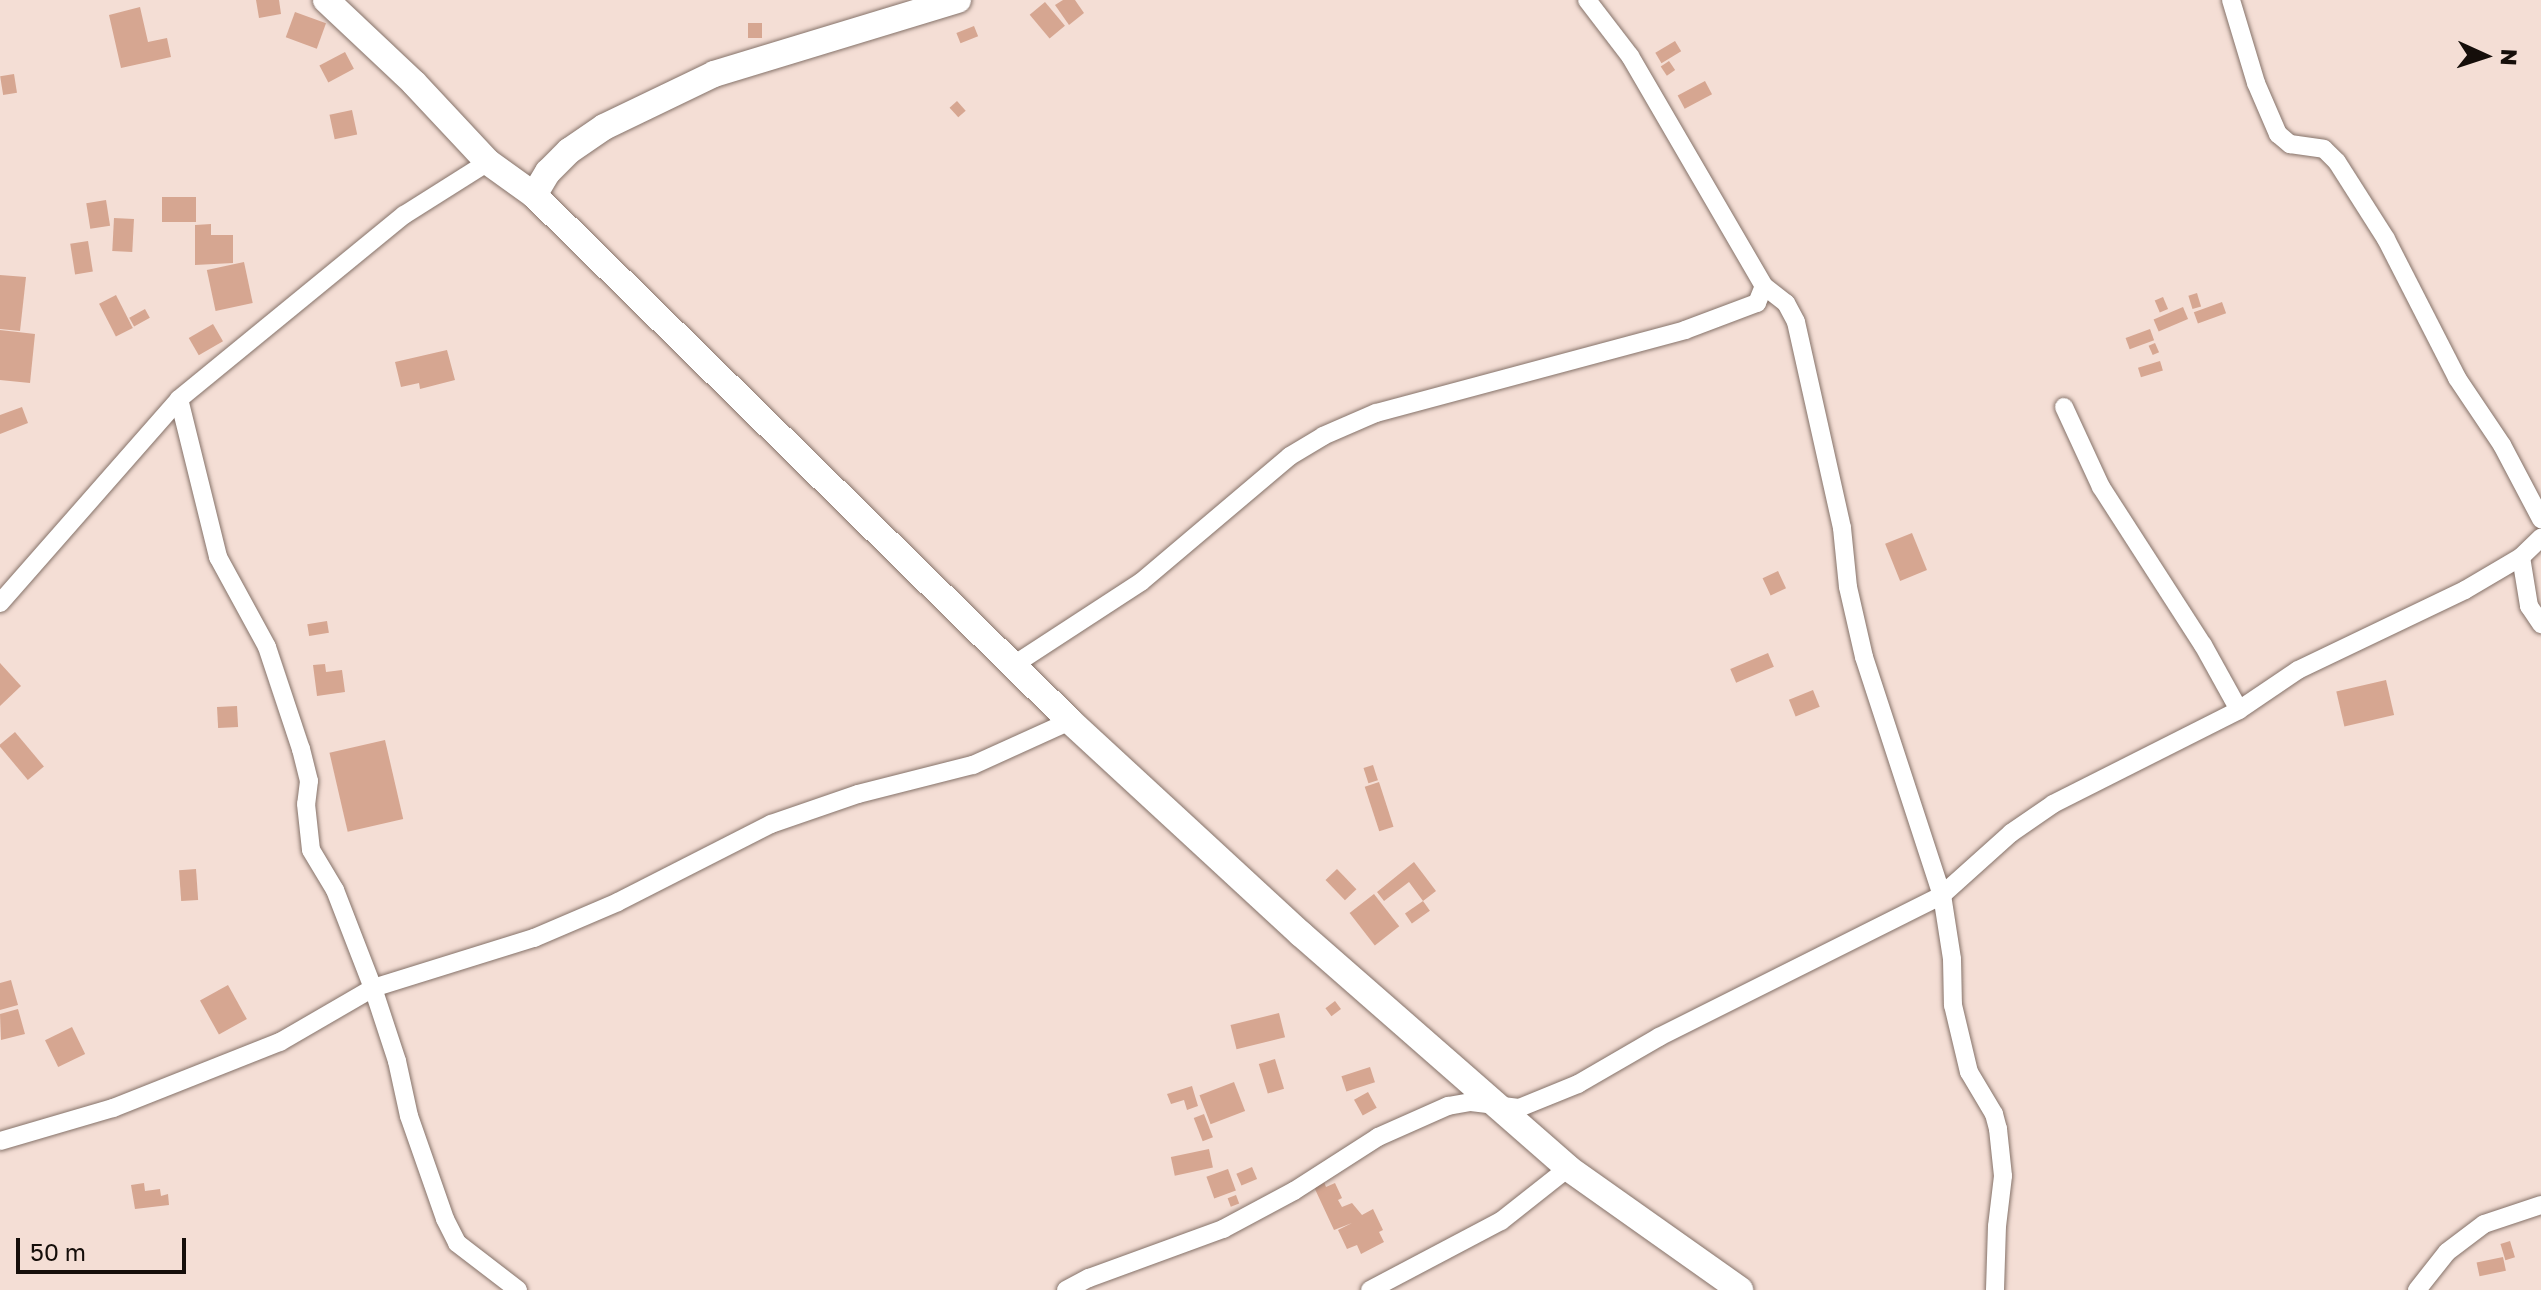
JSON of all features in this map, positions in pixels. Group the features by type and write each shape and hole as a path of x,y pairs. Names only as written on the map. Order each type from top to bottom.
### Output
{"street":[{"path":"326,0 414,83 488,162 534,195 1070,721 1301,934 1568,1168 1740,1290"},
{"path":"1587,0 1630,56 1764,286 1786,303 1796,322 1842,528 1848,587 1864,657 1942,895 1952,959 1953,1005 1969,1072 1994,1114 2003,1176 1997,1226 1995,1290"},
{"path":"2231,0 2256,83 2278,134 2290,144 2324,149 2337,162 2386,239 2457,378 2502,445 2541,519"},
{"path":"534,195 548,172 569,151 604,127 714,74 944,2"},
{"path":"0,603 179,399 404,215 488,162"},
{"path":"1015,664 1141,582 1290,456 1323,436 1376,413 1697,326 1757,303 1764,286"},
{"path":"179,399 218,557 267,647 301,749 309,781 306,804 311,850 335,890 373,988 397,1061 409,1116 445,1219 457,1243 518,1290"},
{"path":"2064,407 2101,487 2203,645 2239,710"},
{"path":"1066,1290 1089,1278 1223,1229 1294,1191 1378,1137 1448,1106 1471,1102 1519,1108 1534,1105 1942,895 2011,833 2053,804 2239,710 2298,670 2465,590 2521,557 2541,538"},
{"path":"2521,557 2529,606 2541,624"},
{"path":"0,1141 31,1135 125,1104 280,1042 373,988 534,938 618,902 771,824 858,794 973,765 1070,721"},
{"path":"1370,1290 1501,1221 1568,1168"},
{"path":"2417,1290 2447,1252 2484,1224 2541,1205"}],"building":[{"path":"256,0 279,0 281,14 259,18"},
{"path":"1063,0 1075,0 1084,13 1069,25 1055,5"},
{"path":"1045,2 1065,26 1050,39 1030,15"},
{"path":"140,7 148,42 167,38 171,57 121,68 109,15"},
{"path":"295,12 326,23 317,49 286,37"},
{"path":"748,23 762,23 762,38 748,38"},
{"path":"974,26 978,36 961,43 956,33"},
{"path":"1675,41 1681,51 1661,63 1655,53"},
{"path":"345,52 354,69 328,82 319,66"},
{"path":"1669,61 1675,70 1667,76 1661,67"},
{"path":"14,74 17,93 3,95 0,76"},
{"path":"1705,81 1712,94 1685,109 1678,96"},
{"path":"957,101 966,111 958,117 950,108"},
{"path":"352,110 357,134 335,139 330,115"},
{"path":"162,197 196,197 196,222 162,222"},
{"path":"106,200 110,226 90,229 86,203"},
{"path":"114,218 134,219 132,252 112,251"},
{"path":"211,224 211,235 233,235 233,263 195,265 195,225"},
{"path":"88,241 93,272 75,274 70,244"},
{"path":"244,262 253,303 216,311 207,270"},
{"path":"0,275 26,277 20,331 0,329"},
{"path":"2197,293 2201,306 2192,309 2188,296"},
{"path":"116,295 133,328 116,337 99,304"},
{"path":"2163,297 2168,309 2160,312 2155,301"},
{"path":"2222,302 2226,313 2198,324 2194,312"},
{"path":"2183,307 2188,319 2159,331 2154,320"},
{"path":"145,309 150,318 134,326 129,318"},
{"path":"213,324 223,341 199,355 189,338"},
{"path":"2150,329 2154,340 2130,349 2126,338"},
{"path":"0,330 35,334 30,383 0,380"},
{"path":"2155,343 2159,352 2153,355 2149,346"},
{"path":"447,350 455,380 420,389 419,383 401,387 395,362"},
{"path":"2160,361 2163,371 2141,377 2138,368"},
{"path":"22,407 28,423 0,434 0,415"},
{"path":"1912,533 1927,570 1900,581 1885,544"},
{"path":"1778,571 1786,588 1771,595 1763,578"},
{"path":"327,621 329,633 309,636 307,624"},
{"path":"1768,653 1774,667 1736,683 1730,669"},
{"path":"0,663 21,686 0,706"},
{"path":"325,664 326,672 342,670 345,692 317,696 313,665"},
{"path":"2386,680 2394,715 2344,727 2336,691"},
{"path":"1813,690 1820,707 1796,716 1789,700"},
{"path":"237,706 238,727 218,728 217,707"},
{"path":"15,732 44,766 28,780 0,747"},
{"path":"385,740 403,819 348,832 329,753"},
{"path":"1373,765 1378,780 1368,783 1363,768"},
{"path":"1379,782 1394,827 1379,831 1365,787"},
{"path":"1414,862 1436,891 1423,901 1409,882 1384,901 1377,892"},
{"path":"196,869 198,900 181,901 179,870"},
{"path":"1337,869 1356,889 1345,900 1325,880"},
{"path":"1374,894 1399,926 1375,945 1350,913"},
{"path":"1423,901 1430,911 1412,923 1405,914"},
{"path":"11,980 18,1005 0,1010 0,983"},
{"path":"228,985 247,1019 219,1035 200,1001"},
{"path":"1335,1001 1341,1009 1331,1016 1325,1008"},
{"path":"18,1009 25,1034 1,1040 0,1014"},
{"path":"1279,1013 1285,1037 1237,1049 1230,1025"},
{"path":"72,1027 85,1054 58,1067 45,1040"},
{"path":"1275,1059 1284,1089 1268,1094 1259,1064"},
{"path":"1370,1067 1375,1082 1346,1091 1341,1076"},
{"path":"1234,1082 1245,1111 1211,1124 1199,1095"},
{"path":"1192,1086 1198,1106 1187,1110 1184,1100 1171,1104 1167,1094"},
{"path":"1368,1092 1377,1108 1363,1116 1354,1100"},
{"path":"1204,1114 1213,1137 1203,1141 1194,1118"},
{"path":"1209,1149 1213,1168 1175,1176 1171,1157"},
{"path":"1252,1167 1257,1179 1241,1186 1236,1174"},
{"path":"1228,1169 1236,1191 1214,1198 1206,1177"},
{"path":"1324,1182 1326,1187 1335,1183 1342,1198 1338,1200 1342,1207 1352,1203 1362,1215 1373,1209 1383,1230 1379,1232 1384,1242 1361,1254 1357,1245 1347,1249 1338,1230 1352,1223 1334,1230 1314,1187"},
{"path":"144,1183 145,1191 160,1189 161,1196 168,1194 169,1205 135,1209 131,1185"},
{"path":"1236,1195 1239,1203 1231,1207 1228,1198"},
{"path":"2510,1241 2515,1257 2505,1260 2500,1244"},
{"path":"2503,1257 2506,1271 2480,1276 2477,1263"}]}
